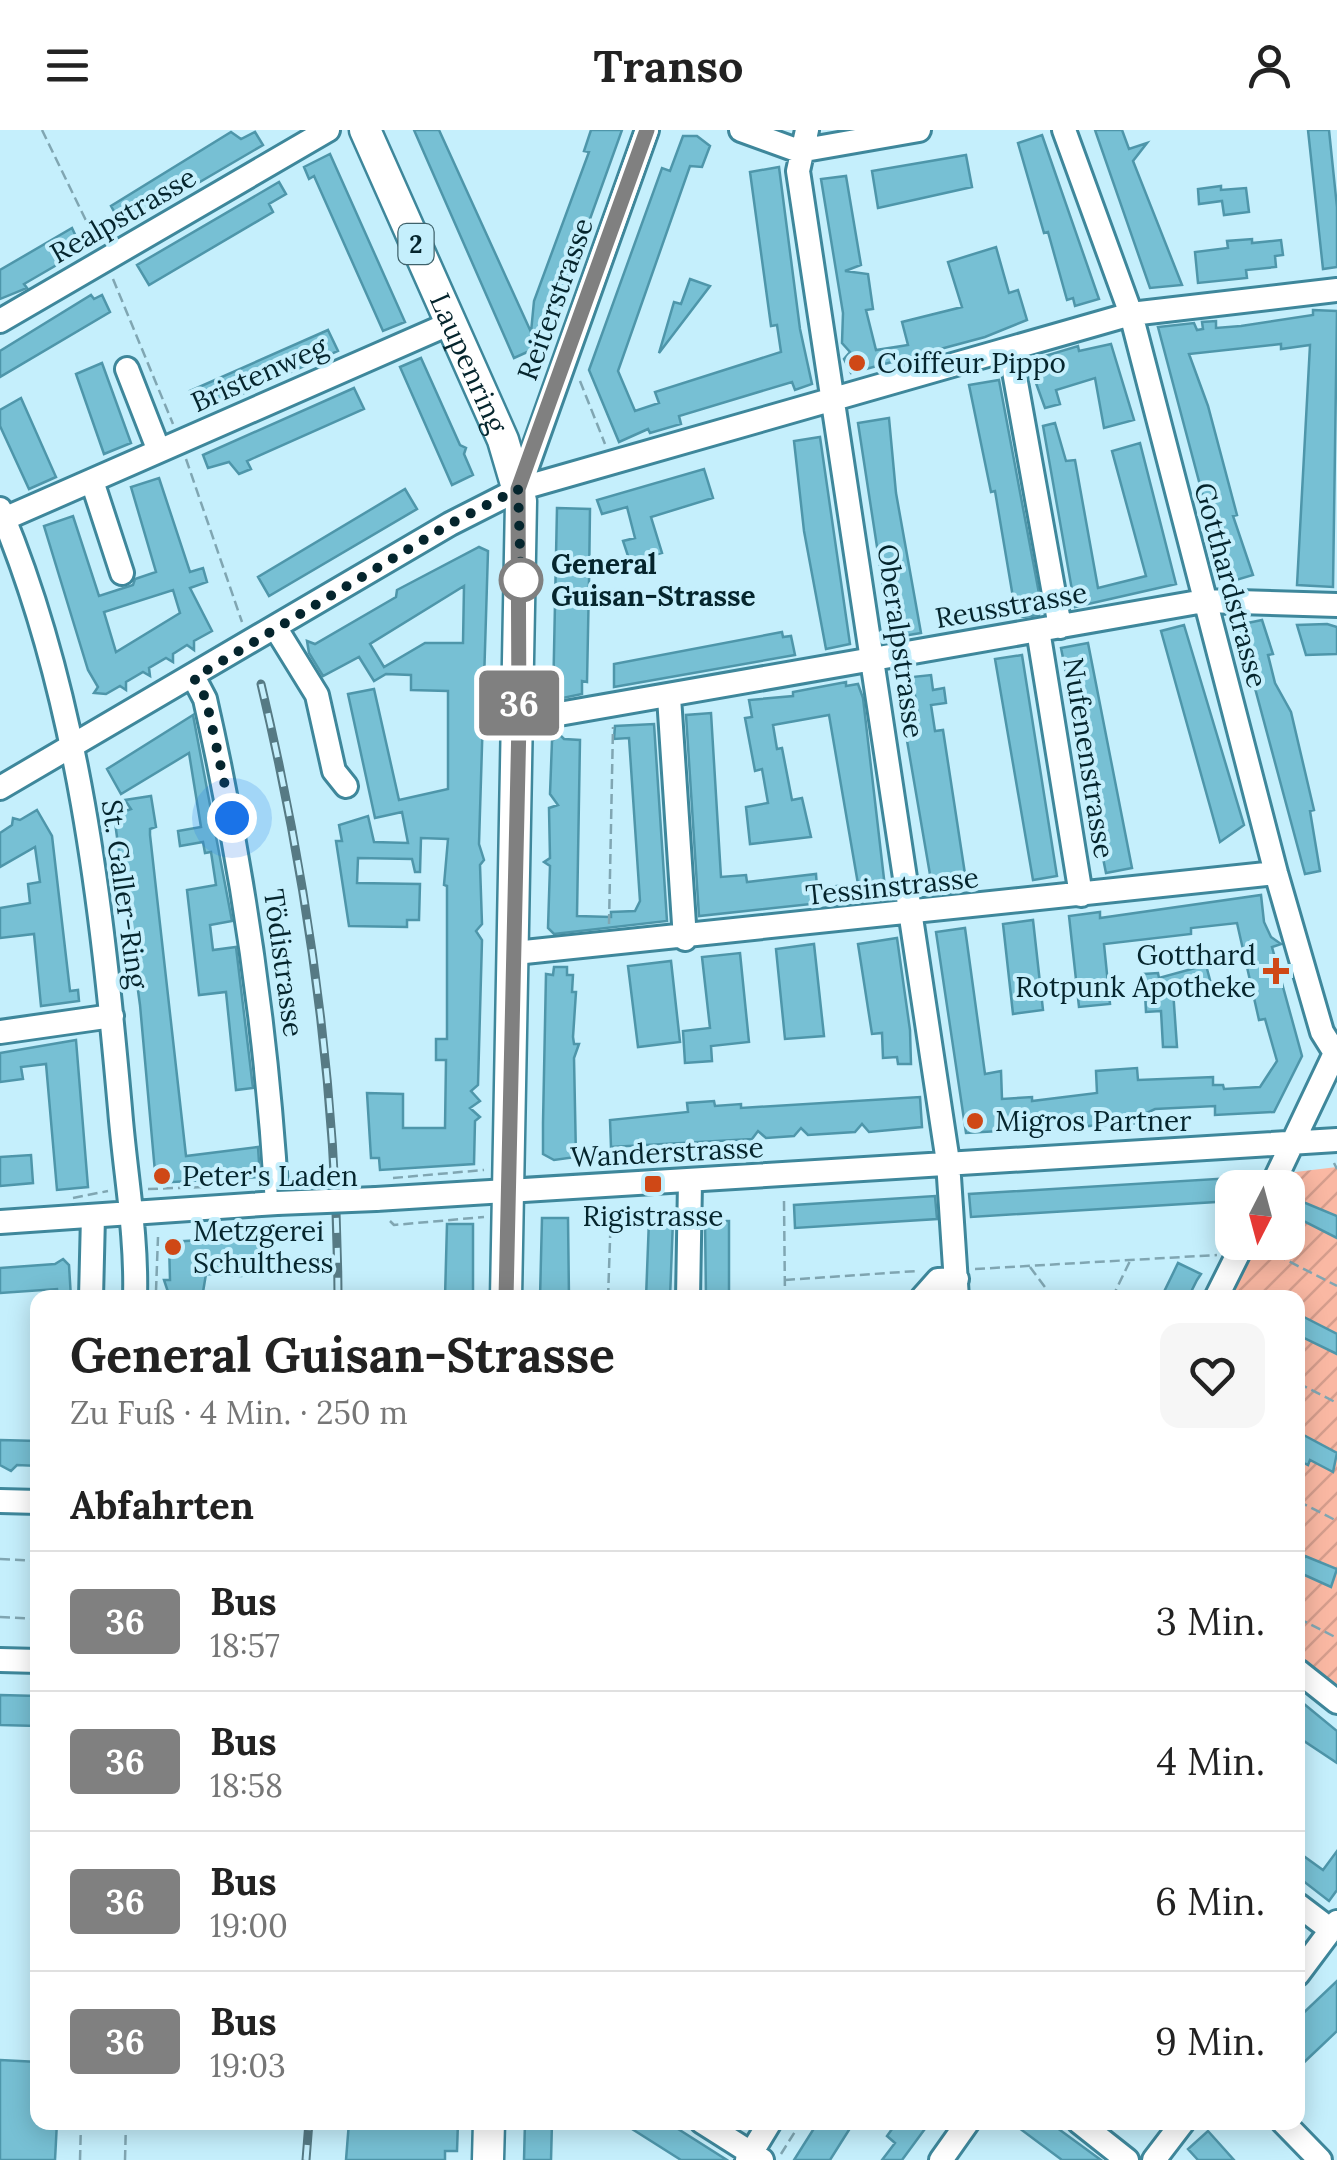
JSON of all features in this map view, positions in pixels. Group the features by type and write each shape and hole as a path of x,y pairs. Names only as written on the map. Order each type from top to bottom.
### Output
{"main road":[{"name":"Laupenring","path":"366,130 502,440 518,489"},
{"name":"2","path":"506,1290 519,722 518,489"},
{"path":"488,2160 489,2130"}],"street":[{"name":"Realpstrasse","path":"0,321 328,130"},
{"name":"Reiterstrasse","path":"518,489 647,130"},
{"path":"741,130 803,141 919,130"},
{"name":"Gotthardstrasse","path":"1064,130 1131,314 1276,873 1322,1032 1336,1053"},
{"name":"Oberalpstrasse","path":"803,141 798,171 948,1162 957,1282"},
{"path":"0,788 194,678 450,524 518,489 1131,314 1337,290"},
{"name":"Bristenweg","path":"2,514 92,481 450,323"},
{"name":"Nufenenstrasse","path":"1010,348 1081,896"},
{"path":"127,369 159,451"},
{"path":"92,481 122,573"},
{"name":"St. Galler-Ring","path":"2,514 35,599 71,748 112,1016 137,1239 135,1290"},
{"name":"Reusstrasse","path":"519,722 1204,601 1337,605"},
{"path":"274,627 317,695 334,771 346,786"},
{"name":"Tödistrasse","path":"194,678 206,699 248,912 262,1012 277,1204"},
{"path":"669,697 685,939"},
{"name":"Tessinstrasse","path":"515,953 685,939 1276,873"},
{"path":"0,1032 112,1016"},
{"path":"1280,1170 1336,1053"},
{"name":"Wanderstrasse","path":"0,1222 1294,1143 1335,1152"},
{"path":"688,1290 690,1182"},
{"path":"90,1290 93,1216"},
{"path":"1220,1290 1237,1260"},
{"path":"927,1290 931,1284 957,1282"},
{"path":"0,1501 30,1502"},
{"path":"0,1660 30,1661"},
{"path":"1305,1677 1337,1702"},
{"path":"1305,1909 1334,1926 1305,1965"},
{"path":"713,2130 753,2158 766,2130"},
{"path":"941,2160 962,2130"},
{"path":"1088,2130 1127,2160"},
{"path":"1163,2156 1178,2130"},
{"path":"1291,2130 1320,2160"}],"path":[{"path":"563,366 574,367 607,449"},
{"path":"608,946 614,706"},
{"path":"1335,1152 1337,1169"},
{"path":"376,1198 394,1225 484,1217"},
{"path":"784,1201 785,1290"},
{"path":"608,1290 611,1212"},
{"path":"156,1290 158,1238"},
{"path":"785,1280 957,1282 1029,1266 1215,1250"},
{"path":"1116,1290 1131,1260"},
{"path":"1277,1260 1337,1286"},
{"path":"1029,1266 1047,1290"},
{"path":"1305,1387 1337,1403"},
{"path":"1305,1504 1337,1520"},
{"path":"0,1560 30,1561"},
{"path":"0,1617 30,1618"},
{"path":"1305,1622 1337,1638"},
{"path":"80,2160 81,2130"},
{"path":"125,2160 126,2130"},
{"path":"778,2160 796,2130"}],"shaded area":[{"path":"1337,1167 1337,1685 1305,1660 1305,1290 1229,1290 1244,1260 1305,1260 1305,1171"}],"building":[{"path":"414,130 439,130 531,332 534,301 589,152 584,151 591,130 622,130 545,344 514,358"},
{"path":"1095,130 1122,130 1129,149 1147,143 1133,161 1182,285 1150,288"},
{"path":"1308,130 1329,130 1337,207 1337,267 1323,269"},
{"path":"231,132 241,139 255,132 263,145 116,231 108,219 116,215 111,206"},
{"path":"1042,135 1099,299 1075,306 1073,298 1067,300 1018,143"},
{"path":"683,136 697,136 710,146 702,167 690,166 618,371 635,411 659,403 655,392 781,352 777,325 771,326 750,172 779,167 800,329 812,384 795,390 792,382 679,416 681,424 650,433 648,429 619,442 589,370 662,168 670,171"},
{"path":"330,154 405,322 383,331 314,176 309,179 304,167"},
{"path":"966,155 972,187 878,208 872,171"},
{"path":"846,176 861,265 845,271 868,274 873,309 866,310 876,350 908,345 902,322 962,307 948,262 996,247 1009,293 1018,290 1027,320 985,337 851,373 844,359 850,352 842,343 843,313 821,179"},
{"path":"279,182 286,194 269,204 273,212 149,285 137,265"},
{"path":"1221,186 1221,190 1246,188 1249,212 1224,215 1222,201 1199,204 1198,189"},
{"path":"72,228 79,243 68,249 72,256 24,284 27,288 0,299 0,270"},
{"path":"1252,239 1252,243 1281,240 1283,255 1275,256 1276,267 1246,270 1247,278 1198,283 1195,252 1228,248 1227,241"},
{"path":"690,279 710,286 659,353 674,302 681,304"},
{"path":"91,295 94,299 102,295 110,312 0,377 0,351"},
{"path":"1313,310 1337,311 1333,587 1297,585 1310,345 1281,349 1281,344 1189,354 1208,406 1237,515 1233,516 1253,575 1226,583 1158,327 1194,323 1197,330 1203,329 1202,322 1216,321 1216,328 1241,326 1313,315"},
{"path":"328,330 338,351 206,410 203,402 196,405 190,391"},
{"path":"1111,344 1134,420 1104,428 1095,378 1056,390 1060,404 1045,408 1028,361 1078,346 1079,351"},
{"path":"421,358 460,445 466,448 464,454 473,475 452,485 400,367"},
{"path":"102,363 131,443 104,454 76,374"},
{"path":"999,380 1041,604 1039,615 1016,615 995,491 991,492 969,385"},
{"path":"354,388 364,409 247,461 251,469 239,474 229,462 208,468 203,455"},
{"path":"21,398 56,477 29,489 0,426 0,410"},
{"path":"889,418 896,493 921,633 891,638 858,423"},
{"path":"1055,423 1066,461 1075,460 1098,588 1146,576 1112,451 1140,443 1176,584 1075,607 1043,426"},
{"path":"820,437 850,644 826,649 804,531 794,441"},
{"path":"704,469 713,498 651,517 662,553 630,562 623,541 635,538 627,507 602,514 597,500"},
{"path":"159,478 190,572 203,568 207,582 190,588 212,631 194,641 194,650 187,645 173,654 173,662 166,658 149,668 150,676 143,672 126,682 126,690 120,686 106,694 94,693 98,687 88,670 44,526 73,516 99,596 133,585 135,579 156,572 131,487","holes":["173,590 180,613 116,652 104,612"]},
{"path":"405,489 417,509 269,596 258,577"},
{"path":"557,508 590,509 587,682 582,681 582,694 553,700"},
{"path":"479,547 488,551 479,844 484,860 480,865 482,924 476,931 482,940 478,1085 471,1091 480,1101 470,1108 480,1117 475,1121 474,1164 380,1170 379,1158 371,1158 367,1093 403,1094 403,1128 445,1128 446,1060 436,1060 436,1039 447,1039 444,885 448,839 421,838 420,872 415,872 412,859 358,858 357,883 420,884 419,920 407,920 407,927 349,926 336,841 342,841 339,825 368,816 374,842 408,843 402,812 375,818 348,694 374,689 399,800 448,789 448,691 411,690 411,675 386,674 374,681 359,657 323,676 309,653 307,641 315,644 396,597 397,590","holes":["464,586 463,643 425,643 384,667 370,644"]},
{"path":"1262,620 1273,654 1268,655 1275,683 1291,712 1314,810 1310,811 1320,871 1305,874 1238,625"},
{"path":"1184,625 1244,825 1220,842 1161,631"},
{"path":"1297,625 1337,627 1337,654 1306,655"},
{"path":"782,632 783,637 791,636 795,655 614,687 614,664"},
{"path":"1088,643 1132,868 1106,873 1061,648"},
{"path":"1022,655 1057,876 1033,880 995,659"},
{"path":"931,675 933,690 944,688 946,703 931,705 935,731 943,730 967,887 933,892 904,723 919,721 912,677"},
{"path":"846,682 846,686 858,684 863,698 886,896 699,916 686,715 711,713 721,877 746,875 747,882 816,874 817,888 858,884 829,715 773,725 777,749 782,748 792,800 802,798 811,837 750,844 746,807 768,803 762,769 755,771 745,718 752,717 749,700 793,696 793,692"},
{"path":"193,715 232,921 210,925 213,950 236,947 253,1088 236,1090 226,992 199,995 187,890 216,885 211,852 205,853 203,842 180,846 178,831 201,827 189,753 121,794 107,769"},
{"path":"654,724 667,921 554,934 548,928 550,866 544,862 550,858 549,808 558,805 550,794 552,741 559,734 564,739 580,740 577,916 611,917 611,912 635,911 640,901 629,738 614,739 615,726"},
{"path":"151,796 156,827 150,829 150,835 186,1156 258,1147 260,1177 156,1183 140,1005 114,815 131,809 125,800"},
{"path":"37,810 52,836 70,991 78,990 79,1001 41,1006 34,934 0,938 0,908 30,903 28,884 40,882 35,847 0,867 0,833 12,825 13,818 20,820"},
{"path":"1261,895 1264,922 1271,937 1281,944 1272,947 1302,1056 1274,1112 1215,1115 1215,1106 1155,1109 1140,1116 1140,1123 966,1133 936,932 965,928 985,1074 1001,1071 1002,1099 1032,1097 1032,1101 1097,1093 1096,1071 1137,1068 1138,1080 1213,1077 1213,1085 1223,1085 1224,1089 1260,1087 1277,1061 1265,1019 1259,1020 1237,923 1191,928 1191,934 1104,944 1110,1004 1079,1007 1069,916 1100,912 1100,918"},
{"path":"1033,920 1043,1010 1013,1014 1003,924"},
{"path":"897,938 911,1064 898,1064 897,1057 883,1058 882,1033 872,1034 858,944"},
{"path":"814,944 824,1036 785,1039 776,949"},
{"path":"740,953 749,1042 711,1046 712,1061 685,1063 683,1031 710,1028 702,957"},
{"path":"671,961 680,1042 638,1047 628,966"},
{"path":"1206,965 1210,980 1173,990 1177,1047 1163,1047 1161,1011 1146,1012 1144,974 1158,973 1159,978"},
{"path":"554,967 567,967 567,975 573,975 573,1037 574,1044 579,1044 574,1058 576,1157 554,1160 543,1154 543,1123 546,974 553,975"},
{"path":"76,1040 88,1187 57,1190 46,1064 21,1067 23,1079 0,1082 0,1053"},
{"path":"920,1097 922,1127 869,1132 862,1124 855,1132 808,1135 801,1128 794,1136 766,1138 758,1131 752,1139 611,1147 610,1120 688,1112 687,1103 714,1101 715,1106 741,1104 741,1108"},
{"path":"31,1155 33,1183 0,1186 0,1157"},
{"path":"1215,1179 1215,1202 971,1217 969,1194"},
{"path":"935,1196 937,1219 795,1228 794,1205"},
{"path":"1305,1203 1337,1216 1337,1238 1305,1222"},
{"path":"542,1218 568,1218 569,1290 540,1290"},
{"path":"649,1220 673,1220 670,1290 646,1290"},
{"path":"705,1221 729,1221 729,1290 706,1290"},
{"path":"447,1224 473,1224 473,1290 445,1290"},
{"path":"268,1236 268,1268 241,1267 241,1276 206,1274 203,1290 167,1290 164,1280 170,1280 169,1242"},
{"path":"63,1259 69,1265 71,1290 0,1293 0,1268 55,1264"},
{"path":"1178,1263 1201,1274 1192,1290 1165,1290"},
{"path":"1305,1318 1337,1334 1337,1354 1305,1338"},
{"path":"1305,1436 1337,1453 1333,1472 1310,1460 1308,1465"},
{"path":"0,1440 30,1441 30,1466 17,1465 11,1471 0,1465"},
{"path":"1305,1556 1337,1569 1331,1587 1305,1575"},
{"path":"0,1695 30,1696 30,1726 0,1725"},
{"path":"1305,1705 1337,1731 1337,1763 1305,1742"},
{"path":"1337,1851 1337,1890 1329,1901 1305,1882 1305,1857 1323,1870"},
{"path":"1337,1981 1337,2031 1305,2061 1305,2011"},
{"path":"0,2060 30,2062 30,2130 57,2130 55,2160 0,2160"},
{"path":"348,2130 458,2130 457,2151 445,2151 445,2160 346,2160"},
{"path":"525,2130 552,2130 551,2160 524,2160"},
{"path":"634,2130 680,2130 727,2160 681,2160"},
{"path":"813,2130 849,2130 830,2160 794,2160"},
{"path":"891,2130 924,2130 902,2160 882,2160 895,2143 887,2136"},
{"path":"1022,2130 1060,2130 1101,2160 1062,2160"},
{"path":"1208,2131 1234,2160 1198,2160 1188,2149"}],"railway":[{"path":"261,684 293,836 317,989 332,1143 338,1290"},
{"path":"306,2160 308,2130"}],"bus line":[{"name":"36","path":"506,1290 519,722 522,514 518,489 647,130"}],"place":[{"name":"Coiffeur Pippo","path":"857,363"},
{"name":"General Guisan-Strasse","path":"521,580"},
{"name":"Gotthard Rotpunk Apotheke","path":"1276,971"},
{"name":"Migros Partner","path":"975,1121"},
{"name":"Peter's Laden","path":"162,1176"},
{"name":"Rigistrasse","path":"653,1184"},
{"name":"Metzgerei Schulthess","path":"173,1247"}],"route":[{"path":"232,818 206,699 194,678 450,524 518,489 522,514 521,580"}]}
